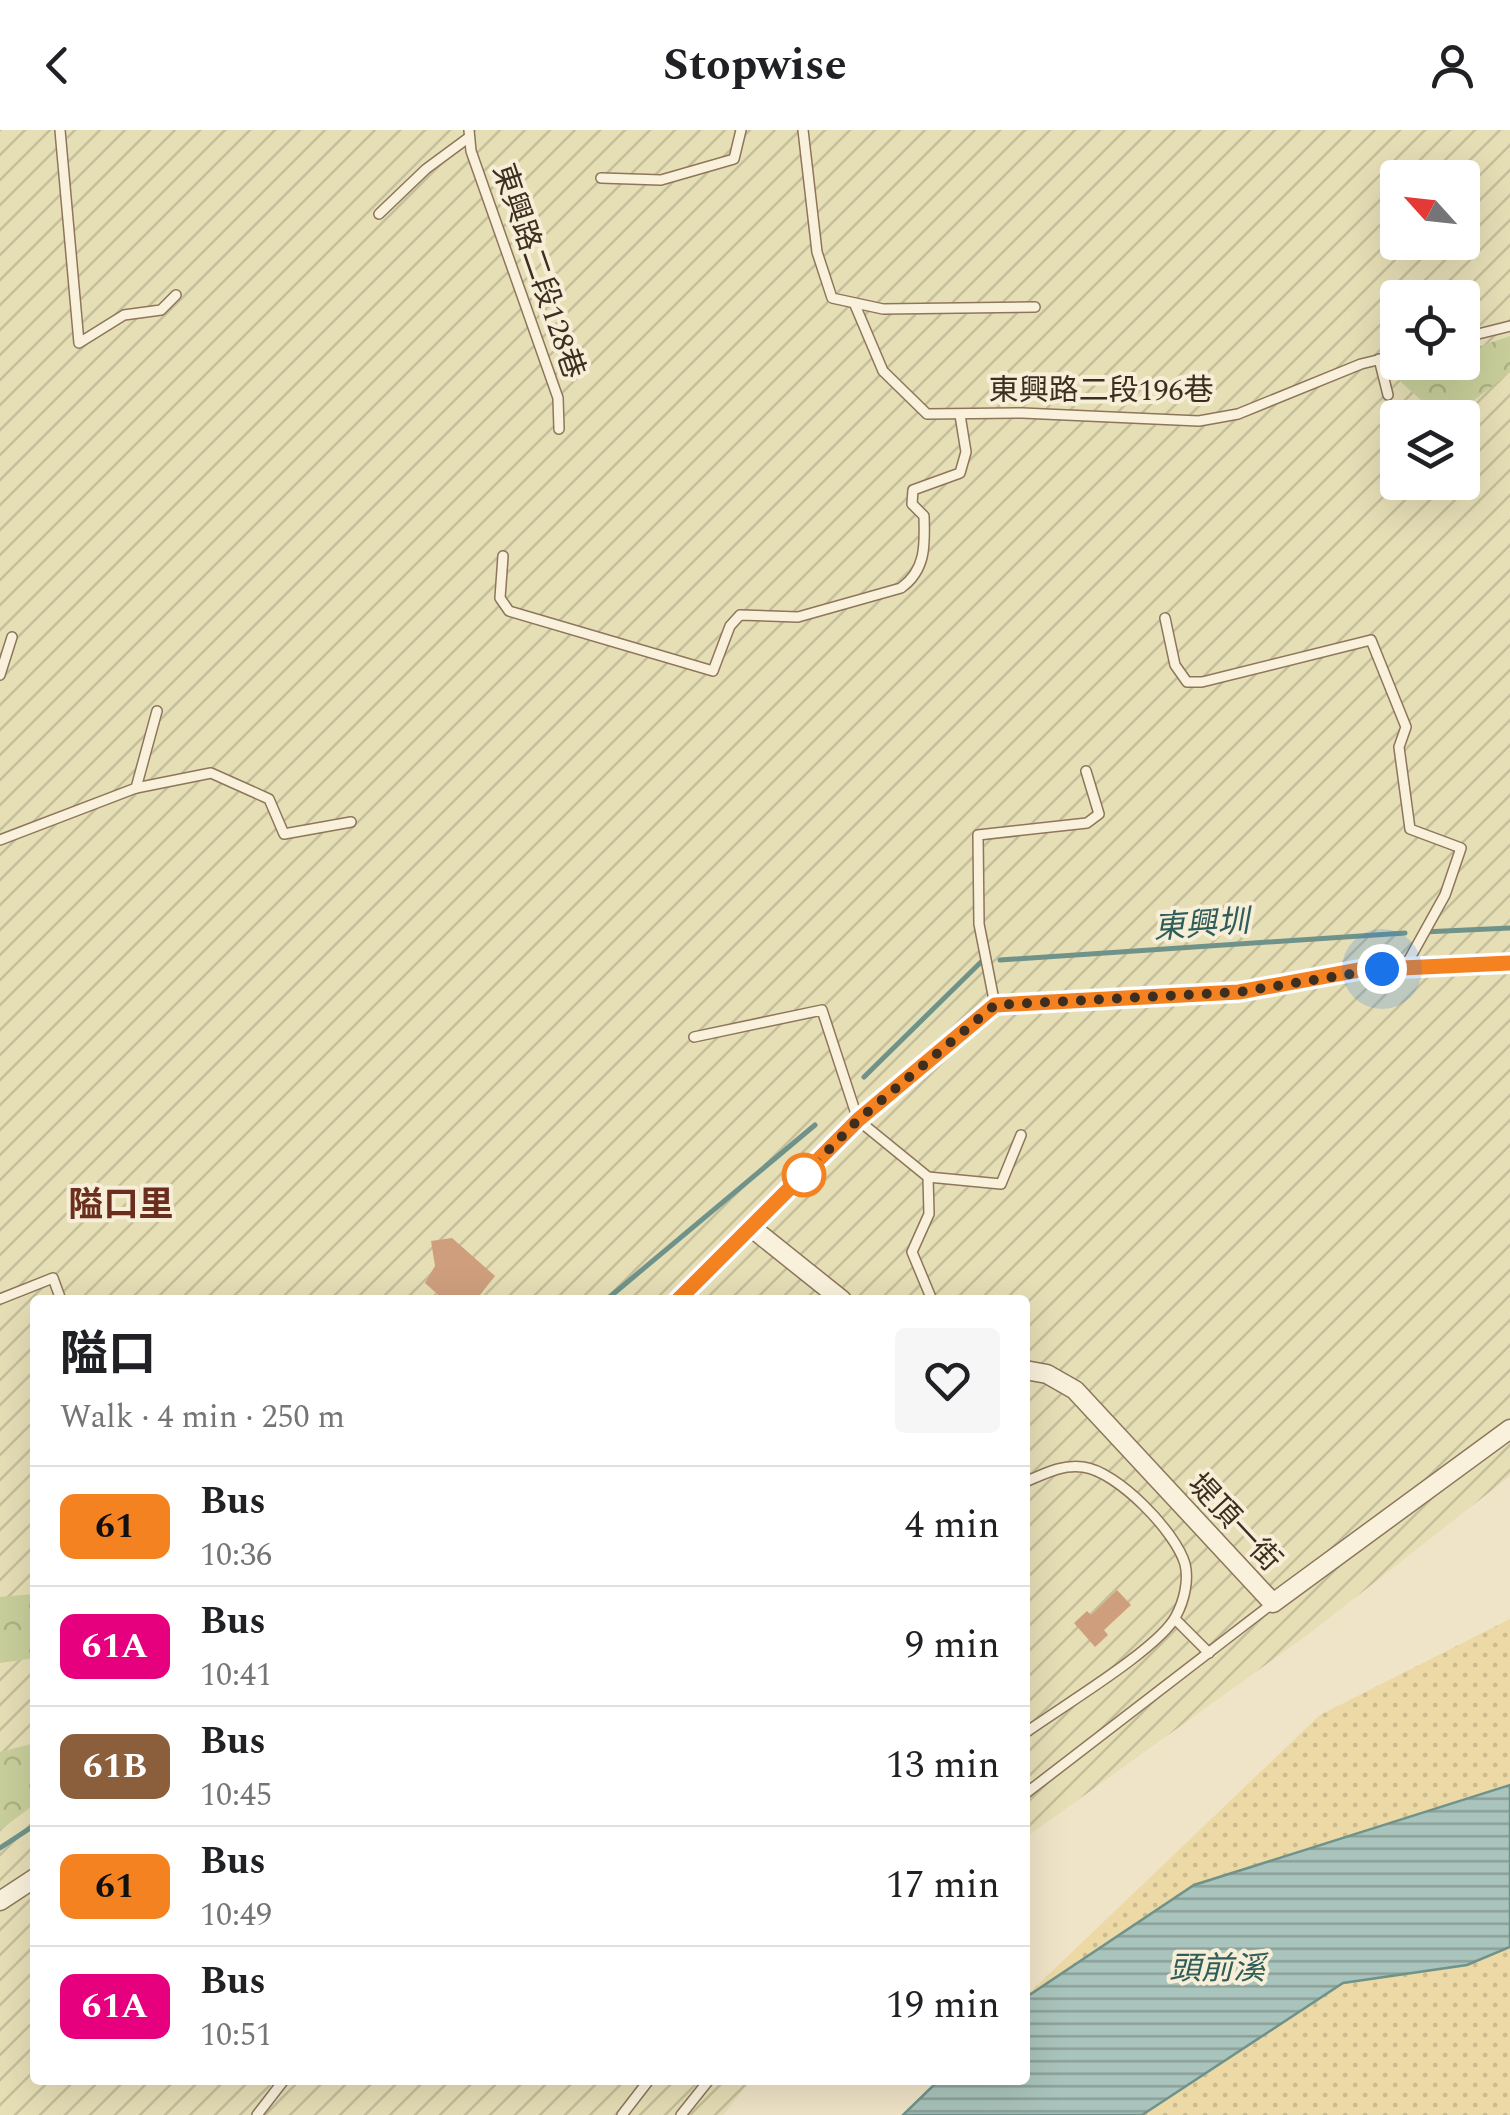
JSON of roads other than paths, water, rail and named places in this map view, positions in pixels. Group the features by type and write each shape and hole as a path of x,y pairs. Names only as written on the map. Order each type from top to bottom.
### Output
{"street":[{"path":"683,1295 858,1120 995,1005 1239,992 1359,970 1510,963"},
{"path":"752,1228 836,1295"},
{"name":"堤頂一街","path":"1030,1371 1047,1374 1075,1390 1273,1603 1510,1429"},
{"path":"0,1900 30,1881"}],"lane":[{"path":"60,130 79,343 124,315 161,310 176,295"},
{"path":"602,178 661,180 734,159 741,130"},
{"name":"東興路二段196巷","path":"803,130 818,252 832,298 856,305 883,371 927,414 1022,413 1199,422 1238,414 1379,358"},
{"path":"380,214 426,168 468,134"},
{"name":"東興路二段128巷","path":"468,134 558,398 559,429"},
{"path":"856,305 884,309 1035,307"},
{"path":"1480,334 1510,326"},
{"path":"1379,358 1388,395"},
{"path":"503,556 500,598 509,611 713,671 730,626 740,615 798,617 901,588 915,578 926,550 924,516 912,504 913,490 960,473 966,452 960,415"},
{"path":"1166,618 1176,665 1187,682 1202,682 1372,640 1406,728 1400,747 1410,829 1461,848 1445,895 1404,968"},
{"path":"0,676 12,637"},
{"path":"136,788 156,711"},
{"path":"995,1005 979,924 978,835 1088,823 1099,814 1086,771"},
{"path":"0,840 136,788 219,774 268,798 284,834 351,822"},
{"path":"694,1037 822,1010 858,1120 928,1176 1001,1184 1021,1136"},
{"path":"928,1176 929,1214 912,1252 930,1295"},
{"path":"0,1299 53,1278 59,1295"},
{"path":"1030,1480 1050,1471 1079,1466 1104,1473 1124,1487 1182,1554 1186,1586 1174,1619 1153,1640 1030,1728"},
{"path":"1030,1790 1273,1603"},
{"path":"1174,1619 1209,1653"},
{"path":"257,2115 280,2085"},
{"path":"622,2115 645,2085"},
{"path":"681,2115 705,2085"}],"water":[{"name":"頭前溪","path":"1510,1785 1510,1947 1467,1965 1343,1983 1142,2115 903,2115 934,2085 1030,2085 1030,1995 1194,1885"}],"waterway":[{"name":"東興圳","path":"1423,932 1510,928"},
{"name":"東興圳","path":"1000,960 1405,933"},
{"name":"東興圳","path":"864,1077 981,962"},
{"name":"東興圳","path":"612,1295 815,1125"},
{"name":"東興圳","path":"0,1848 30,1828"}],"district":[{"name":"隘口里","path":"121,1204"}]}
